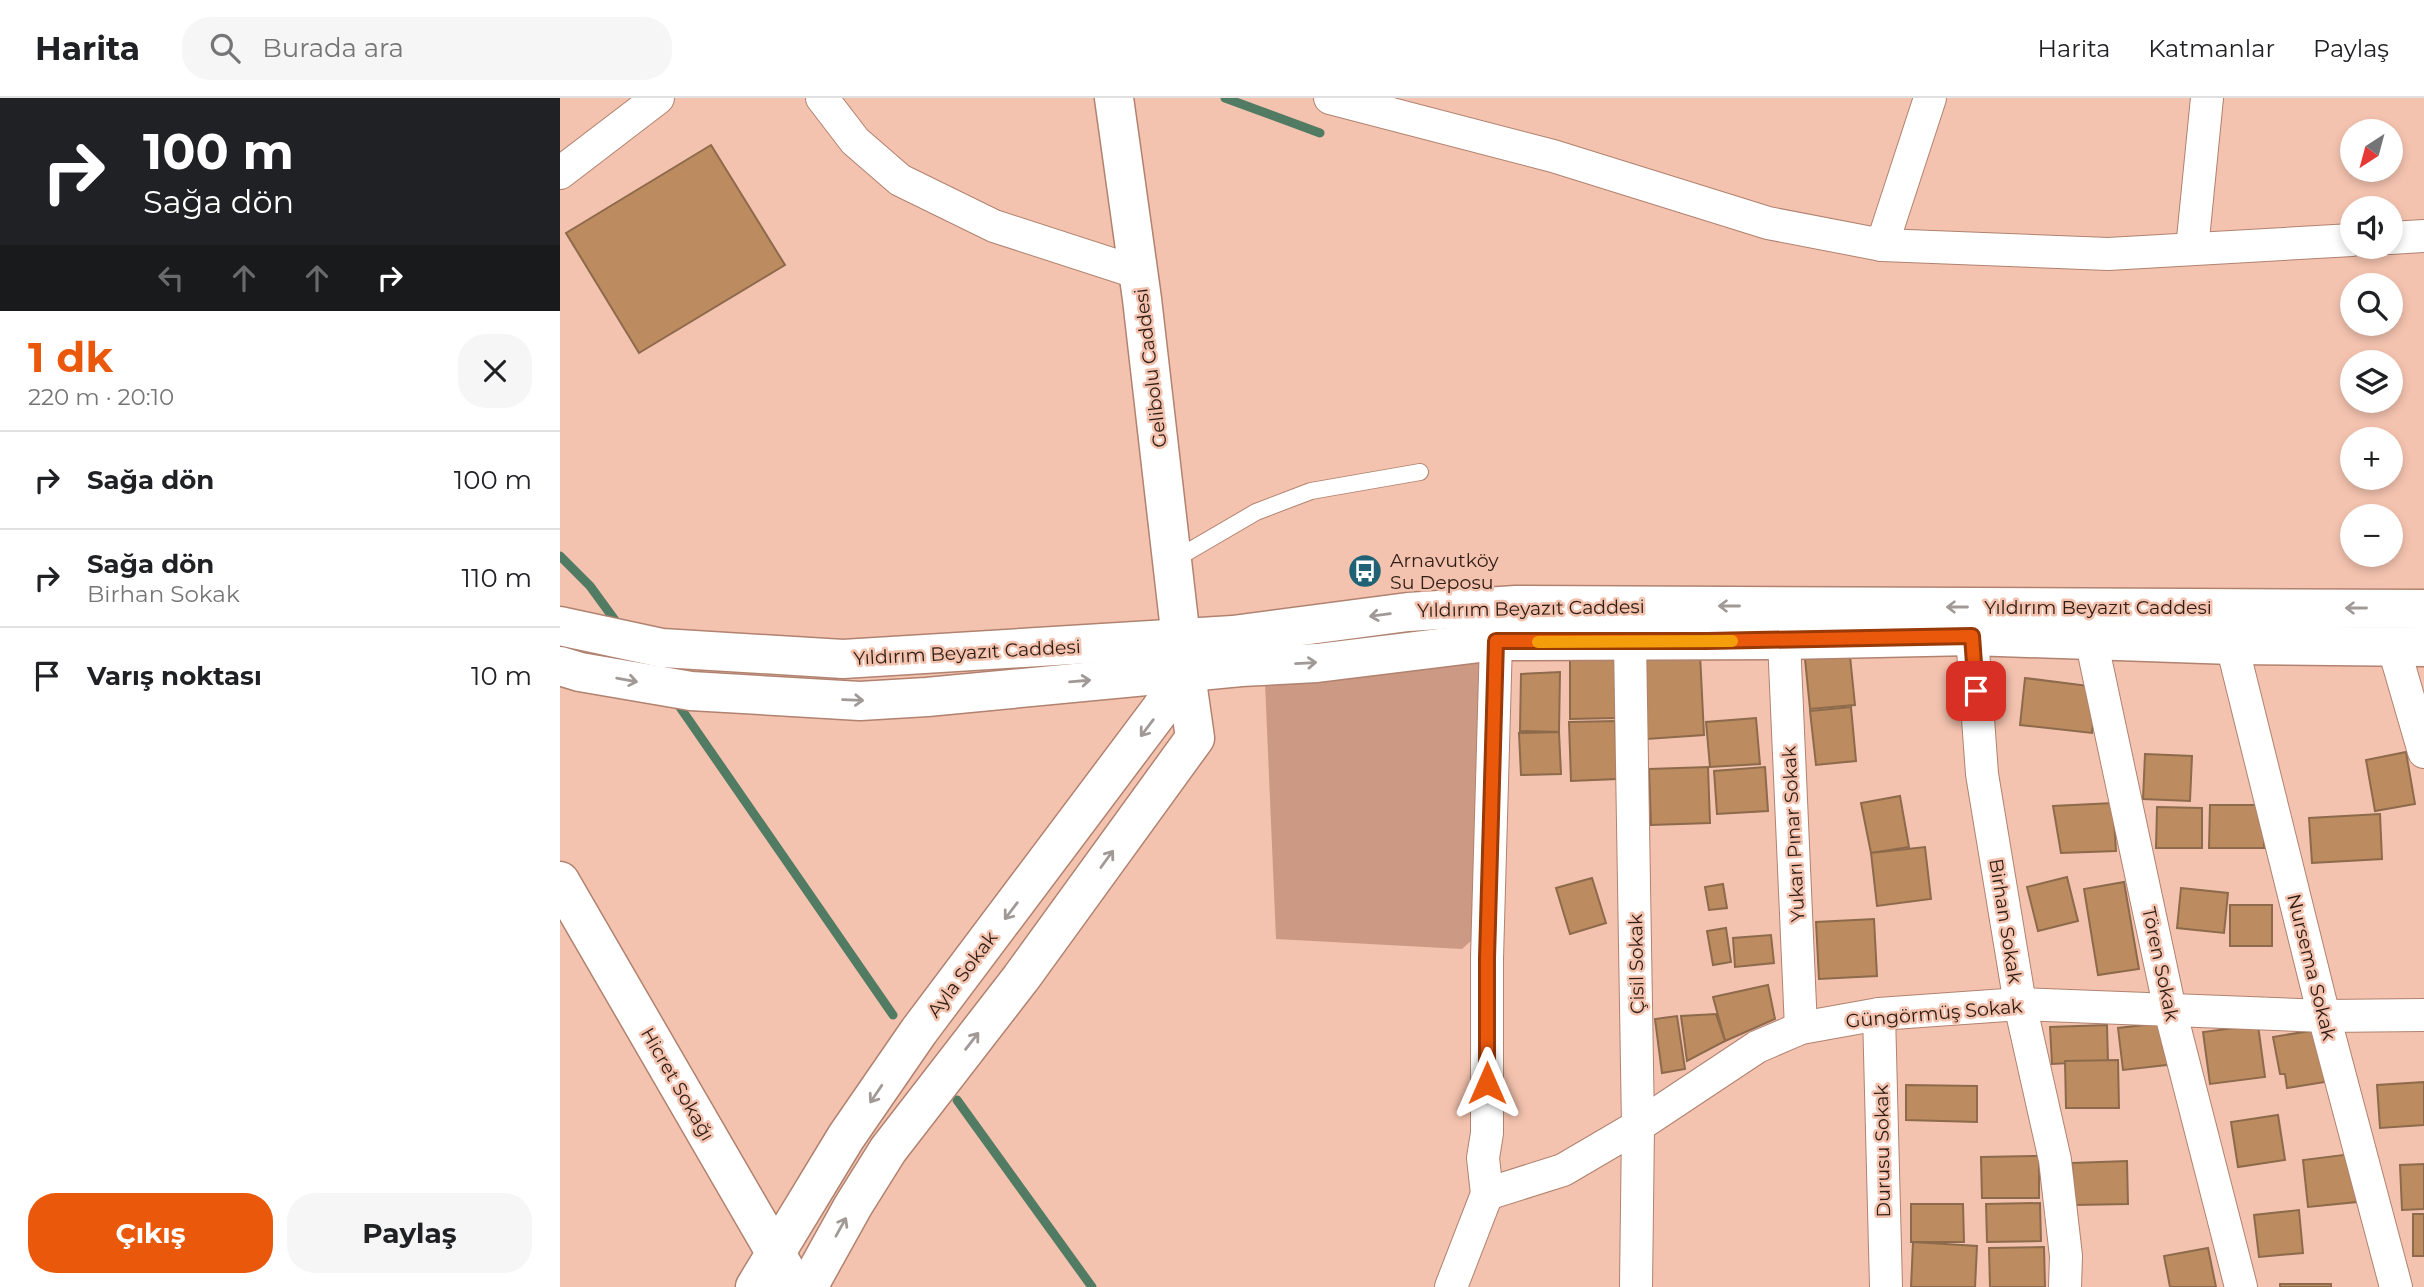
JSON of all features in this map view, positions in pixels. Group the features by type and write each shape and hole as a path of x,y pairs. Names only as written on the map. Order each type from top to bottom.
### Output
{"main road":[{"name":"Gelibolu Caddesi","path":"808,1287 888,1150 1021,978 1195,738 1139,273 1114,98"},
{"name":"Yıldırım Beyazıt Caddesi","path":"560,626 662,648 843,659 1183,655 1233,635 1408,612 1516,605 2424,608"},
{"path":"560,666 580,672 691,691 860,701 928,697 1183,655 1317,663 1496,641 1630,642 1972,636 2232,645 2408,646"},
{"name":"Ayla Sokak","path":"755,1287 846,1138 919,1031 1160,710 1183,655"},
{"name":"Hicret Sokağı","path":"560,881 775,1254 797,1287"}],"street":[{"path":"560,173 658,98"},
{"path":"822,98 855,141 900,180 995,226 1139,273"},
{"path":"1329,98 1553,156 1768,223 1882,245 2108,254 2340,241"},
{"path":"1882,245 1930,98"},
{"path":"2192,249 2207,98"},
{"path":"2403,237 2424,236"},
{"name":"Birhan Sokak","path":"1972,636 1982,774 2020,1004 2055,1160 2066,1256 2065,1287"},
{"name":"Tören Sokak","path":"2091,639 2170,1010 2241,1287"},
{"name":"Yukarı Pınar Sokak","path":"1784,640 1801,1028"},
{"path":"1451,1287 1487,1194 1483,1158 1487,1133 1487,958 1496,641"},
{"name":"Çisil Sokak","path":"1630,642 1638,1126 1636,1287"},
{"name":"Nursema Sokak","path":"2232,645 2324,1016 2396,1287"},
{"path":"2408,646 2424,752"},
{"name":"Güngörmüş Sokak","path":"1487,1194 1563,1170 1638,1126 1757,1046 1801,1028 1879,1014 2020,1004 2324,1016 2424,1015"},
{"name":"Durusu Sokak","path":"1879,1014 1886,1287"}],"lane":[{"path":"1172,561 1256,512 1311,491 1420,472"}],"shaded area":[{"path":"1479,658 1473,939 1462,949 1276,939 1265,683"}],"building":[{"path":"711,145 785,265 639,353 566,233"},
{"path":"1700,654 1704,735 1647,739 1642,657"},
{"path":"1850,656 1855,705 1810,709 1805,659"},
{"path":"1570,659 1618,659 1618,718 1570,719"},
{"path":"1560,672 1559,732 1520,731 1521,674"},
{"path":"2025,678 2097,687 2092,733 2020,725"},
{"path":"1851,707 1856,761 1816,765 1810,711"},
{"path":"1756,718 1760,764 1710,767 1706,722"},
{"path":"1615,721 1617,779 1571,781 1569,722"},
{"path":"1559,732 1561,774 1521,775 1519,733"},
{"path":"2406,752 2415,804 2375,811 2366,760"},
{"path":"2145,754 2192,756 2190,801 2143,799"},
{"path":"1708,767 1710,823 1651,825 1649,769"},
{"path":"1765,767 1768,811 1717,814 1714,771"},
{"path":"1900,796 1909,847 1871,853 1861,803"},
{"path":"2113,803 2116,851 2061,853 2053,806"},
{"path":"2210,805 2264,805 2264,848 2209,848"},
{"path":"2157,807 2202,808 2202,848 2156,848"},
{"path":"2380,814 2382,859 2312,863 2309,818"},
{"path":"1925,847 1931,899 1877,906 1871,853"},
{"path":"2067,877 2078,921 2038,931 2027,887"},
{"path":"1592,878 1606,923 1570,934 1556,888"},
{"path":"2124,882 2139,969 2098,975 2084,889"},
{"path":"1723,884 1727,908 1709,910 1705,887"},
{"path":"2181,888 2228,893 2224,933 2177,928"},
{"path":"2230,905 2272,905 2272,946 2230,946"},
{"path":"1874,919 1877,976 1819,979 1816,922"},
{"path":"1726,928 1731,962 1713,965 1707,931"},
{"path":"1771,935 1774,963 1735,967 1733,938"},
{"path":"1768,985 1775,1019 1725,1041 1713,997"},
{"path":"1716,1014 1725,1041 1687,1061 1681,1016"},
{"path":"1677,1016 1685,1069 1662,1073 1655,1019"},
{"path":"2169,1022 2175,1064 2123,1070 2118,1028"},
{"path":"2107,1025 2108,1061 2052,1064 2050,1027"},
{"path":"2258,1025 2265,1077 2210,1084 2203,1032"},
{"path":"2316,1030 2325,1082 2287,1088 2285,1074 2280,1074 2273,1037"},
{"path":"2118,1060 2119,1108 2066,1108 2065,1061"},
{"path":"2424,1082 2424,1125 2380,1128 2377,1085"},
{"path":"1906,1085 1977,1086 1977,1122 1906,1120"},
{"path":"2278,1115 2285,1160 2238,1167 2231,1122"},
{"path":"2351,1154 2357,1202 2308,1207 2303,1160"},
{"path":"2039,1156 2039,1198 1982,1198 1981,1157"},
{"path":"2127,1161 2128,1204 2074,1205 2072,1163"},
{"path":"2424,1164 2424,1209 2402,1210 2400,1165"},
{"path":"2040,1203 2041,1241 1987,1242 1986,1204"},
{"path":"1911,1204 1963,1204 1964,1242 1911,1242"},
{"path":"2299,1210 2303,1253 2259,1257 2254,1215"},
{"path":"2413,1214 2424,1214 2424,1256 2413,1256"},
{"path":"1913,1242 1977,1246 1975,1287 1911,1287"},
{"path":"2044,1247 2045,1287 1990,1287 1989,1248"},
{"path":"2208,1248 2216,1287 2170,1287 2164,1256"},
{"path":"2280,1284 2331,1284 2331,1287 2280,1287"}],"waterway":[{"path":"1225,98 1320,133"},
{"path":"560,556 590,586 617,623"},
{"path":"675,700 893,1015"},
{"path":"957,1100 1092,1287"}],"slow traffic":[{"path":"1538,642 1732,641"}],"place":[{"name":"Arnavutköy Su Deposu","path":"1365,571"}],"route":[{"path":"1487,1083 1487,958 1496,641 1630,642 1972,636 1976,691"}]}
